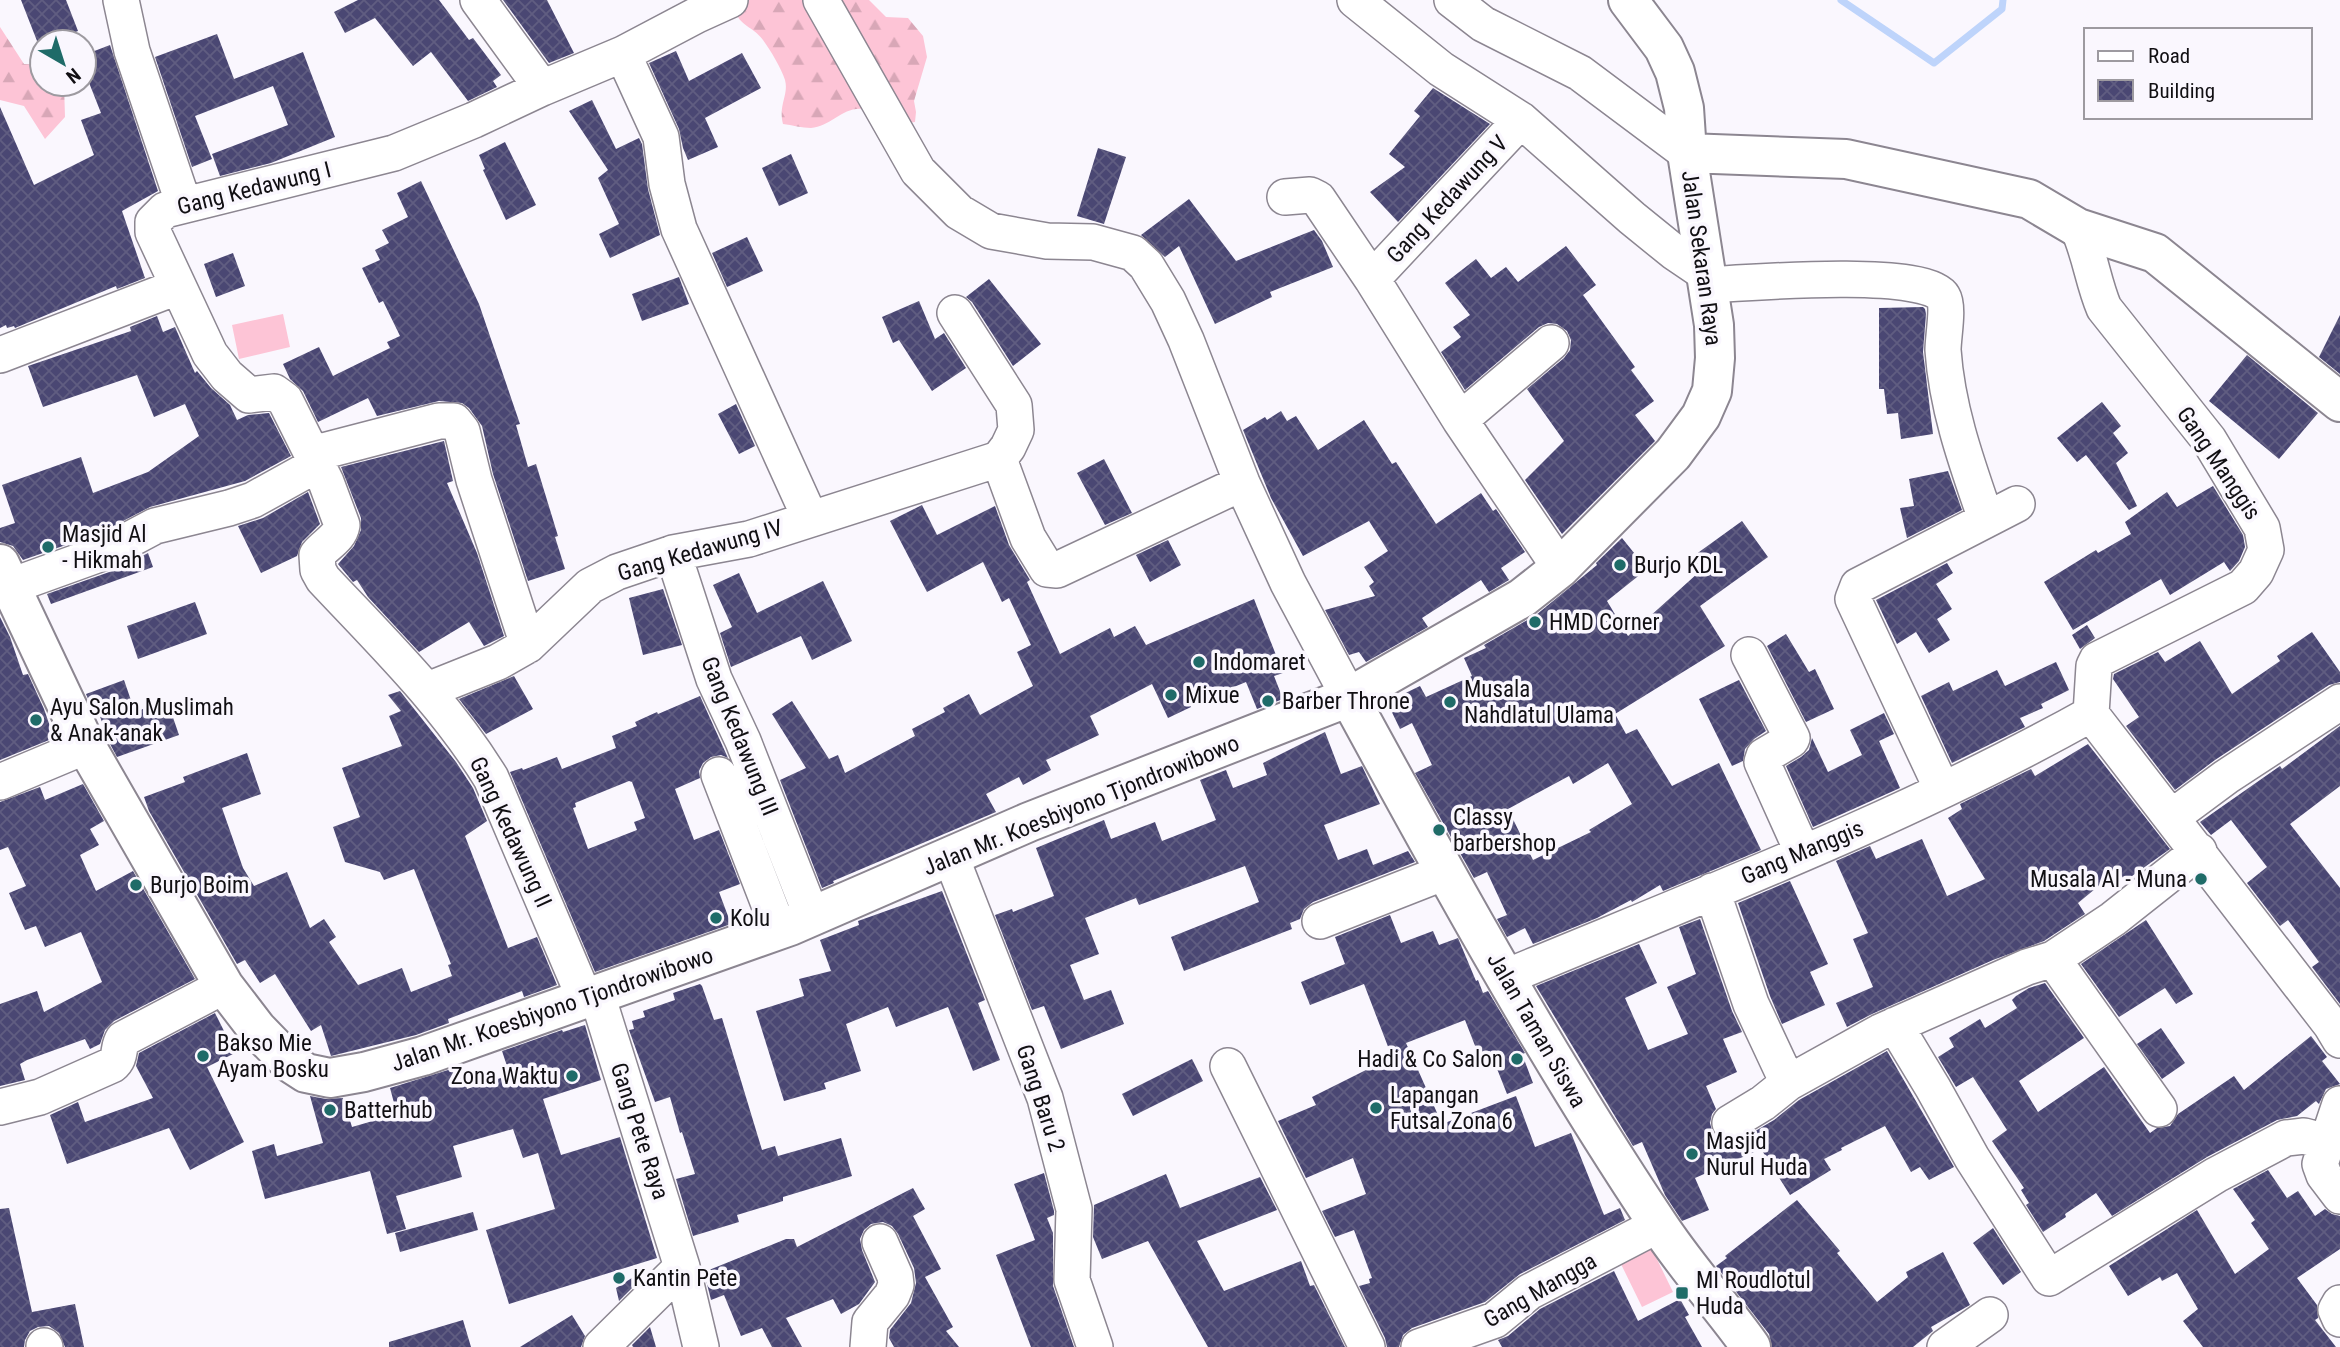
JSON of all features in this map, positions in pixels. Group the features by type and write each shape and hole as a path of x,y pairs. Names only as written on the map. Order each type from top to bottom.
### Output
{"main road":[{"path":"1628,0 1664,48 1675,72 1684,108 1687,153"},
{"name":"Jalan Sekaran Raya","path":"1349,697 1522,598 1560,568 1673,454 1701,416 1712,391 1714,325 1687,153 1846,159 2029,199 2078,228 2155,253 2340,402"},
{"name":"Jalan Mr. Koesbiyono Tjondrowibowo","path":"4,575 86,746 224,986 257,1029 289,1062 306,1073 330,1078 423,1056 795,923 1029,821 1349,697"},
{"name":"Jalan Taman Siswa","path":"1349,697 1445,872 1596,1129 1658,1225 1751,1347"}],"street":[{"path":"121,0 132,51 184,205"},
{"path":"478,0 542,88"},
{"name":"Gang Kedawung I","path":"322,549 341,531 342,524 315,459 282,397 274,392 249,396 218,366 177,287 153,232 153,222 165,210 394,153 623,54 730,0"},
{"path":"821,0 918,171 959,212 991,231 1047,241 1093,242 1133,253 1146,265 1168,301 1186,340 1242,483 1288,583 1349,697"},
{"path":"1355,0 1441,69 1521,120 1632,218 1707,279 1859,279 1927,286 1943,297 1943,348 1948,394 1959,439 2002,512 1858,586 1853,598 1942,789"},
{"path":"1452,0 1483,24 1580,73 1687,153"},
{"path":"623,54 661,137 667,184 679,229 810,518"},
{"name":"Gang Kedawung V","path":"1521,120 1372,279 1460,420 1560,568"},
{"path":"1285,197 1310,195 1318,199 1372,279"},
{"name":"Gang Manggis","path":"1506,977 1803,853 2032,747 2091,714 2094,666 2097,660 2243,587 2256,572 2266,550 2262,528 2208,440 2104,308 2096,289 2088,248 2078,228"},
{"path":"0,355 177,287"},
{"path":"955,313 1014,405 1016,430 999,459 1028,538 1047,569 1057,570 1242,483"},
{"path":"1460,420 1551,342"},
{"path":"4,575 108,551 155,526 253,500 315,459 439,421 454,421 460,426 474,480 528,645"},
{"name":"Gang Kedawung IV","path":"428,690 498,662 528,645 590,586 617,572 673,553 749,538 999,459"},
{"name":"Gang Kedawung II","path":"322,549 317,555 317,563 323,579 428,690 491,778 591,997"},
{"name":"Gang Kedawung III","path":"673,553 714,679 743,741 795,923"},
{"path":"1749,655 1792,738 1764,756 1762,762 1803,853"},
{"path":"2172,817 2226,777 2340,702"},
{"path":"2091,714 2199,851 2340,1040"},
{"path":"0,782 86,746"},
{"path":"719,775 795,923"},
{"path":"1730,1123 1763,1103 1788,1083 1895,1025 2027,967 2053,960 2113,919 2199,851"},
{"name":"Gang Baru 2","path":"951,857 1045,1098 1074,1209 1072,1280 1095,1347"},
{"path":"1320,921 1445,872"},
{"path":"1712,891 1752,1004 1788,1083"},
{"path":"2053,960 2159,1109"},
{"path":"0,1107 40,1097 112,1065 120,1055 120,1042 123,1039 224,986"},
{"name":"Gang Pete Raya","path":"591,997 682,1267 701,1347"},
{"path":"1895,1025 1972,1158 2049,1278 2216,1175 2286,1138 2304,1136 2326,1142"},
{"path":"1228,1066 1367,1347"},
{"path":"2340,1104 2320,1164 2324,1175 2340,1196"},
{"name":"Gang Mangga","path":"1419,1347 1495,1320 1529,1292 1658,1225"},
{"path":"868,1347 870,1322 896,1285 895,1276 880,1242"},
{"path":"601,1347 682,1267"},
{"path":"2340,1303 2336,1310 2340,1319"},
{"path":"1945,1347 1990,1315"}],"green space":[{"path":"739,0 869,0 886,17 908,18 923,36 927,57 914,101 915,122 901,122 855,109 818,127 783,124 785,80 763,40 737,15 734,9"},
{"path":"0,27 24,64 28,64 28,98 64,98 65,117 45,139 24,106 0,100"},
{"path":"283,314 290,347 239,359 232,325"},
{"path":"1651,1247 1673,1292 1642,1307 1620,1262"}],"building":[{"path":"21,0 66,0 77,28 32,28"},
{"path":"358,0 439,0 469,40 473,38 501,75 493,81 497,87 468,101 431,52 413,66 375,18 345,33 334,12"},
{"path":"503,0 547,0 574,53 549,63"},
{"path":"217,34 234,79 303,52 335,137 271,163 220,176 212,154 288,125 273,86 195,116 212,159 192,167 155,57"},
{"path":"110,45 158,191 122,211 145,278 117,289 116,286 15,328 7,328 6,325 0,328 0,107 34,185 94,155 81,120 101,113 95,98 98,98 98,50"},
{"path":"676,51 689,81 742,53 761,88 705,118 718,147 688,160 679,129 649,63"},
{"path":"1433,88 1490,124 1398,222 1370,192 1405,167 1389,154 1420,116 1414,111"},
{"path":"592,100 616,149 639,138 660,235 610,258 599,234 619,224 598,178 608,170 569,111"},
{"path":"505,142 536,205 506,220 479,155"},
{"path":"1098,148 1126,157 1104,224 1077,216"},
{"path":"791,154 808,193 779,206 762,168"},
{"path":"421,181 479,304 520,424 516,425 528,467 536,464 558,536 555,537 565,569 528,581 493,474 482,426 469,408 462,403 439,401 377,416 368,398 318,422 303,391 290,379 283,364 319,347 333,376 390,348 387,342 400,336 383,301 379,303 362,268 380,260 375,250 389,243 382,230 408,217 397,193"},
{"path":"1189,199 1236,261 1314,230 1333,267 1270,292 1272,297 1215,324 1179,246 1165,257 1141,235"},
{"path":"747,237 763,271 727,287 712,253"},
{"path":"1566,246 1596,285 1583,295 1635,367 1631,370 1654,401 1635,415 1655,441 1562,534 1525,480 1564,441 1527,389 1570,350 1571,340 1567,331 1557,324 1548,323 1539,327 1465,390 1441,352 1461,337 1453,327 1470,315 1445,283 1476,259 1491,278 1506,267 1518,282"},
{"path":"233,253 245,286 216,297 204,264"},
{"path":"679,277 689,304 642,321 632,294"},
{"path":"989,279 1041,344 1013,366 972,302 966,297"},
{"path":"919,301 935,339 944,333 966,368 932,391 899,340 893,343 882,317"},
{"path":"1923,307 1926,314 1923,352 1933,434 1901,439 1898,413 1887,414 1884,389 1879,389 1879,308"},
{"path":"2340,315 2340,374 2319,357"},
{"path":"157,316 163,332 175,327 195,373 197,371 230,405 237,420 248,415 269,413 291,456 245,481 150,507 100,533 23,560 13,546 0,542 0,528 15,523 2,485 81,457 93,493 148,472 199,436 185,404 154,417 137,375 43,407 28,366 131,331 130,327"},
{"path":"2247,355 2318,413 2279,459 2209,401"},
{"path":"2102,402 2121,426 2113,433 2128,453 2116,463 2137,506 2129,510 2086,455 2077,462 2057,438"},
{"path":"736,404 755,446 739,454 718,414"},
{"path":"1281,411 1287,421 1296,416 1318,450 1364,420 1392,464 1396,462 1436,524 1481,493 1493,511 1496,509 1525,552 1501,568 1509,580 1489,592 1481,580 1422,618 1428,627 1366,662 1359,652 1349,655 1325,610 1375,596 1369,586 1374,582 1364,567 1388,551 1369,521 1303,556 1271,498 1243,430"},
{"path":"444,441 453,481 447,483 477,553 504,636 484,646 469,622 419,652 368,597 357,580 353,582 338,564 354,546 361,530 361,518 341,467"},
{"path":"1104,459 1132,513 1105,525 1077,473"},
{"path":"1948,471 1962,510 1907,538 1900,508 1914,506 1909,479"},
{"path":"2213,486 2243,535 2245,547 2239,561 2230,571 2224,562 2170,595 2161,579 2073,630 2044,582 2096,550 2098,553 2131,534 2125,522 2167,492 2177,507"},
{"path":"308,492 320,524 302,542 297,556 261,573 238,526 263,518"},
{"path":"922,505 937,535 995,506 1009,545 1030,580 1027,582 1060,654 1110,628 1114,637 1135,626 1146,645 1254,599 1283,673 1274,676 1283,699 1257,709 1246,682 1190,705 1191,707 1168,718 1152,684 1090,716 1099,735 1046,760 1051,770 1023,785 1019,777 986,794 996,812 822,888 780,780 806,768 772,714 792,701 829,759 838,755 845,773 915,736 912,729 945,712 943,708 969,694 980,715 1033,686 1017,652 1031,645 1009,598 1002,602 983,562 927,592 890,521"},
{"path":"1742,521 1768,557 1700,606 1725,646 1615,714 1626,734 1637,729 1672,786 1719,763 1761,850 1663,891 1660,885 1632,902 1631,900 1597,918 1533,944 1525,928 1507,937 1497,919 1507,915 1487,872 1474,878 1415,773 1432,765 1412,723 1400,729 1387,702 1420,686 1426,697 1472,676 1464,658 1486,648 1484,645 1536,615 1597,565 1622,538 1647,569 1607,601 1628,636 1698,573 1688,560","holes":["1608,763 1632,804 1589,830 1591,832 1533,860 1508,809 1569,776 1573,784"]},
{"path":"1168,540 1181,565 1150,582 1136,555"},
{"path":"148,553 153,567 51,604 47,594 115,570"},
{"path":"1947,563 1953,573 1936,584 1952,609 1937,619 1950,640 1929,653 1916,632 1897,644 1876,600"},
{"path":"739,573 757,613 823,581 852,641 812,660 801,636 731,667 720,633 732,627 713,585"},
{"path":"663,589 682,645 643,655 629,598"},
{"path":"195,602 207,634 138,659 127,626"},
{"path":"0,617 23,675 28,674 44,709 54,738 0,760"},
{"path":"2087,625 2095,638 2080,649 2072,635"},
{"path":"2312,632 2340,672 2340,682 2329,685 2215,760 2175,790 2126,726 2139,717 2113,679 2114,674 2158,652 2165,662 2200,641 2232,694 2280,661 2277,656"},
{"path":"1786,634 1809,672 1815,669 1834,709 1806,722 1767,646"},
{"path":"2056,662 2069,690 2041,704 2043,708 2020,718 2025,727 1952,763 1921,696 1949,682 1953,691 1997,670 2005,686"},
{"path":"514,676 533,709 486,734 459,699"},
{"path":"124,680 135,712 167,700 179,735 117,757 98,711 94,713 86,694"},
{"path":"1739,680 1766,731 1745,749 1743,761 1732,766 1699,699"},
{"path":"400,691 456,762 473,788 487,821 465,836 508,948 537,937 557,985 524,997 522,991 448,1019 449,1023 416,1035 331,1056 321,1025 311,1031 275,974 260,983 245,960 237,964 149,811 144,797 185,782 183,777 247,753 261,794 222,808 243,868 254,886 287,872 310,928 324,919 336,937 329,942 358,985 402,968 411,992 452,976 448,965 451,964 414,869 384,880 380,872 345,862 333,827 360,817 342,768 402,746 389,716 401,711 388,695"},
{"path":"700,696 728,758 721,755 711,757 703,763 699,771 700,778 675,789 694,840 719,830 740,884 719,892 731,924 595,972 510,772 557,757 562,769 616,748 612,736 637,726 635,722 657,712 658,714","holes":["632,782 645,818 634,822 637,830 588,849 573,808 576,807 575,803"]},
{"path":"1884,713 1894,734 1879,741 1900,788 1813,827 1786,766 1809,750 1812,738 1828,772 1862,755 1850,730"},
{"path":"2340,726 2340,786 2290,824 2340,888 2340,1004 2312,967 2319,962 2288,920 2280,926 2247,883 2267,867 2231,820 2211,835 2200,822 2280,766 2282,769"},
{"path":"1325,732 1341,774 1362,766 1380,804 1324,825 1338,860 1367,849 1373,865 1408,851 1415,862 1313,902 1304,909 1300,919 1290,923 1292,929 1184,971 1171,937 1259,902 1245,866 1139,905 1136,898 1085,918 1099,954 1070,965 1084,1000 1111,990 1124,1024 1061,1049 1044,1006 1032,1010 995,915 1012,909 1013,912 1054,896 1036,848 1104,820 1111,839 1155,822 1162,841 1216,820 1200,780 1226,770 1233,788 1267,775 1263,763"},
{"path":"2088,744 2170,849 2125,881 2118,870 2078,903 2085,914 2044,941 1993,960 1847,1027 1836,1003 1873,987 1853,939 1868,933 1836,861 1870,846 1876,859 1922,839 1947,896 1985,879 1948,818 1962,809 1960,804 2031,769 2035,776"},
{"path":"83,784 104,821 90,829 99,845 80,855 96,891 133,871 195,979 114,1021 105,1030 100,1044 90,1049 85,1039 27,1060 20,1064 25,1080 0,1086 0,1004 37,991 44,1012 102,982 81,932 45,947 36,926 25,930 9,893 26,886 8,847 0,850 0,802 40,787 45,800"},
{"path":"1790,881 1828,964 1810,972 1825,1005 1782,1024 1738,903"},
{"path":"942,891 985,1000 978,1003 1000,1060 973,1071 948,1007 896,1027 888,1007 846,1024 861,1071 824,1083 826,1089 784,1101 756,1011 804,996 799,979 831,971 820,940 859,925 858,921"},
{"path":"1390,915 1401,943 1433,931 1439,945 1458,938 1476,981 1478,980 1483,993 1488,991 1525,1053 1522,1054 1533,1083 1507,1094 1490,1051 1479,1056 1465,1020 1406,1043 1442,1124 1516,1096 1535,1147 1571,1133 1604,1215 1620,1208 1625,1220 1520,1274 1485,1302 1412,1328 1403,1335 1399,1347 1387,1347 1359,1286 1370,1283 1369,1279 1372,1278 1354,1230 1335,1237 1322,1211 1366,1194 1353,1158 1306,1178 1278,1121 1316,1105 1312,1097 1392,1057 1364,984 1310,1005 1301,982 1345,964 1335,937"},
{"path":"1700,919 1742,1032 1723,1039 1737,1072 1706,1086 1716,1109 1710,1123 1713,1134 1721,1141 1730,1143 1740,1140 1774,1120 1799,1100 1887,1051 1954,1167 1929,1180 1920,1167 1911,1172 1885,1126 1824,1159 1831,1170 1790,1195 1761,1149 1695,1178 1709,1210 1682,1221 1665,1195 1642,1142 1633,1146 1536,986 1639,944 1657,983 1625,998 1648,1050 1688,1034 1667,987 1696,974 1679,927"},
{"path":"2146,920 2193,994 2176,1004 2165,988 2119,1017 2081,964"},
{"path":"2045,983 2084,1038 2019,1081 2038,1112 2104,1067 2150,1133 2157,1128 2170,1126 2178,1114 2234,1076 2244,1090 2311,1036 2327,1057 2322,1061 2340,1084 2326,1089 2319,1104 2316,1101 2297,1116 2277,1120 2207,1157 2112,1216 2096,1193 2043,1232 2026,1205 2029,1203 2021,1190 2024,1188 1992,1141 2007,1130 1973,1077 1956,1087 1938,1057 1954,1047 1949,1038 1980,1019 1985,1028 2017,1008 2012,1000 2016,996"},
{"path":"700,984 714,1020 722,1018 762,1150 775,1146 778,1156 841,1138 852,1176 783,1197 783,1201 737,1215 739,1222 693,1236 676,1179 695,1174 682,1132 680,1133 670,1097 655,1102 629,1030 634,1029 632,1021 645,1017 643,1011 675,1000 673,993"},
{"path":"215,1013 235,1053 207,1067 244,1142 190,1170 169,1128 67,1164 50,1115 78,1102 85,1122 153,1098 136,1066 139,1053"},
{"path":"585,1025 601,1080 543,1099 561,1155 620,1137 657,1258 509,1304 486,1230 555,1209 538,1153 523,1158 513,1129 453,1146 462,1177 396,1196 406,1229 387,1234 370,1171 265,1199 252,1151 274,1144 277,1156 323,1143 310,1096 343,1098 352,1127 397,1114 390,1088 461,1066 467,1089 510,1075 502,1051 562,1030 563,1032"},
{"path":"2161,1028 2185,1063 2162,1079 2137,1044"},
{"path":"1192,1059 1203,1081 1133,1116 1122,1094"},
{"path":"2268,1170 2287,1198 2298,1191 2315,1216 2325,1209 2340,1216 2340,1249 2297,1278 2317,1305 2318,1318 2315,1320 2336,1347 2203,1347 2183,1321 2198,1309 2177,1273 2162,1281 2160,1277 2128,1296 2109,1266 2197,1210 2235,1274 2269,1249 2251,1223 2255,1220 2233,1189"},
{"path":"1044,1173 1054,1211 1054,1215 1047,1218 1053,1233 1053,1286 1074,1347 1031,1347 996,1255 1035,1240 1014,1184"},
{"path":"1166,1174 1180,1208 1260,1177 1277,1210 1197,1241 1224,1291 1301,1261 1310,1286 1314,1285 1345,1347 1208,1347 1148,1241 1102,1259 1093,1237 1094,1205"},
{"path":"913,1188 925,1209 913,1216 941,1269 925,1277 953,1327 946,1331 959,1347 894,1347 889,1338 890,1330 911,1303 916,1283 914,1268 898,1234 892,1226 883,1222 871,1224 860,1239 875,1282 859,1304 841,1314 833,1299 786,1318 802,1347 772,1347 762,1328 741,1336 724,1295 711,1300 704,1272 786,1239 794,1239 797,1247"},
{"path":"1797,1200 1840,1251 1837,1253 1877,1302 1908,1277 1906,1272 1943,1252 1970,1305 1931,1327 1933,1331 1913,1347 1772,1347 1769,1334 1716,1266"},
{"path":"9,1208 32,1312 75,1304 84,1347 65,1347 59,1333 49,1326 30,1331 24,1347 0,1347 0,1209"},
{"path":"473,1212 478,1230 400,1252 395,1233"},
{"path":"1993,1228 2021,1272 2003,1285 1973,1243"},
{"path":"1614,1271 1638,1321 1680,1299 1689,1315 1685,1317 1702,1347 1502,1347 1498,1340 1508,1336 1540,1309"},
{"path":"635,1276 637,1283 619,1301 616,1288"},
{"path":"572,1315 585,1336 581,1347 520,1347"},
{"path":"463,1320 471,1347 389,1347 389,1342"},
{"path":"650,1327 656,1347 633,1347 632,1345"}],"waterway":[{"path":"1841,0 1934,63 2002,9 2003,0"}],"place":[{"name":"Masjid Al - Hikmah","path":"48,547"},
{"name":"Burjo KDL","path":"1620,565"},
{"name":"HMD Corner","path":"1535,622"},
{"name":"Indomaret","path":"1199,662"},
{"name":"Mixue","path":"1171,695"},
{"name":"Barber Throne","path":"1268,701"},
{"name":"Musala Nahdlatul Ulama","path":"1450,702"},
{"name":"Ayu Salon Muslimah & Anak-anak","path":"36,720"},
{"name":"Classy barbershop","path":"1439,830"},
{"name":"Musala Al - Muna","path":"2201,879"},
{"name":"Burjo Boim","path":"136,885"},
{"name":"Kolu","path":"716,918"},
{"name":"Bakso Mie Ayam Bosku","path":"203,1056"},
{"name":"Hadi & Co Salon","path":"1517,1059"},
{"name":"Zona Waktu","path":"572,1076"},
{"name":"Lapangan Futsal Zona 6","path":"1376,1108"},
{"name":"Batterhub","path":"330,1110"},
{"name":"Masjid Nurul Huda","path":"1692,1154"},
{"name":"Kantin Pete","path":"619,1278"},
{"name":"MI Roudlotul Huda","path":"1682,1293"}]}
